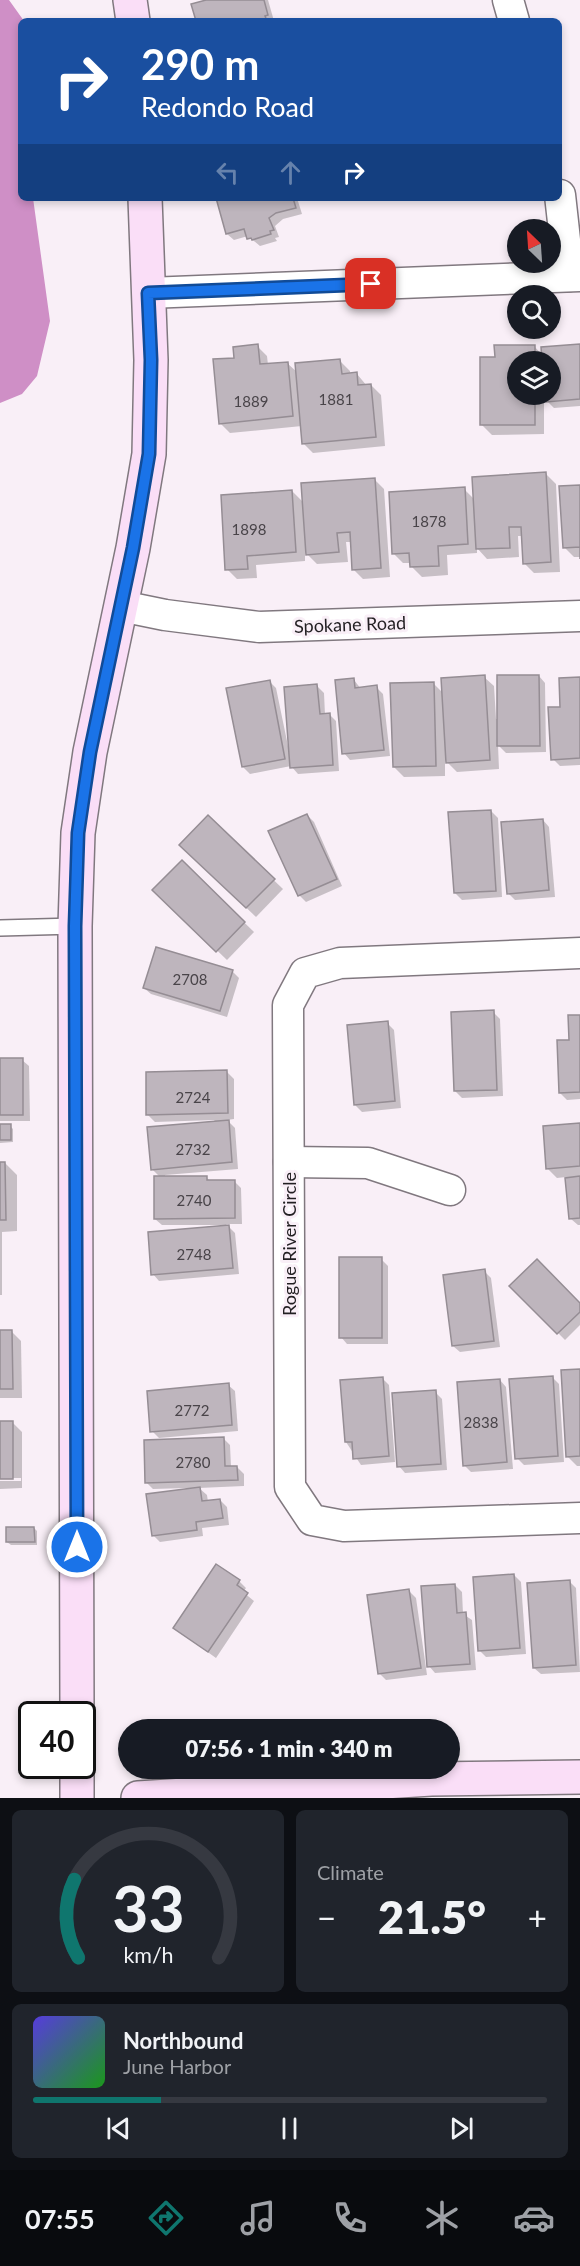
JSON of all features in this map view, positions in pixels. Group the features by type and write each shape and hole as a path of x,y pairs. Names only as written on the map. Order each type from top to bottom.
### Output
{"street":[{"path":"130,0 133,18"},
{"path":"508,0 513,18"},
{"path":"77,1701 75,926 78,833 90,752 121,606 149,454 151,360 146,201"},
{"path":"148,293 574,276 561,201"},
{"name":"Spokane Road","path":"121,606 165,615 259,627 580,616"},
{"name":"Rogue River Circle","path":"580,953 340,963 305,973 288,1005 290,1487 312,1520 344,1526 580,1518"},
{"path":"289,1162 368,1163 450,1190"},
{"path":"138,1798 431,1779 580,1777"},
{"path":"77,1779 77,1798"}],"lane":[{"path":"0,928 75,926"}],"shaded area":[{"path":"0,0 9,0 22,18 18,18 18,201 33,201 50,321 37,376 22,394 0,403"}],"building":[{"path":"206,0 264,0 268,15 265,16 266,18 195,18 191,4"},
{"path":"217,201 294,201 296,208 276,213 269,218 274,230 270,231 271,234 252,240 247,239 244,229 226,234"},
{"path":"258,344 260,364 288,362 293,416 219,424 213,359 234,358 233,347"},
{"path":"580,344 580,399 561,401 561,351 541,351 541,347"},
{"path":"494,345 535,345 535,351 507,351 507,405 535,405 535,425 480,425 480,357 495,357"},
{"path":"340,359 342,374 357,372 358,385 371,384 376,437 302,444 295,363"},
{"path":"546,472 551,562 523,564 521,527 509,527 510,548 476,549 472,477"},
{"path":"375,478 381,568 352,570 350,532 337,533 339,552 306,555 301,483"},
{"path":"580,485 580,547 563,548 559,486"},
{"path":"465,487 468,544 438,546 439,566 410,567 409,553 392,554 389,492"},
{"path":"292,490 296,552 247,556 248,569 225,570 221,495"},
{"path":"485,675 490,760 446,763 441,678"},
{"path":"497,675 539,675 540,746 497,746"},
{"path":"580,677 580,758 551,760 548,707 560,707 559,678"},
{"path":"354,678 355,688 377,685 384,750 342,754 335,680"},
{"path":"270,680 285,759 242,767 226,688"},
{"path":"434,682 436,766 393,767 390,683"},
{"path":"317,684 320,714 330,713 333,765 290,768 284,687"},
{"path":"491,810 496,891 454,893 448,812"},
{"path":"307,814 337,879 298,896 268,831"},
{"path":"208,815 275,879 246,908 179,845"},
{"path":"543,819 549,890 507,894 501,822"},
{"path":"182,860 245,922 216,952 152,890"},
{"path":"156,947 233,970 220,1011 143,988"},
{"path":"494,1010 497,1090 454,1091 451,1012"},
{"path":"568,1015 580,1015 580,1092 559,1093 557,1040 569,1040"},
{"path":"388,1021 395,1101 354,1105 347,1025"},
{"path":"0,1058 23,1058 23,1115 0,1115"},
{"path":"227,1070 228,1113 146,1115 146,1072"},
{"path":"229,1120 232,1162 151,1170 147,1127"},
{"path":"580,1123 580,1166 546,1169 543,1126"},
{"path":"0,1124 11,1124 11,1140 0,1140"},
{"path":"0,1162 5,1162 6,1220 0,1220"},
{"path":"154,1176 207,1176 207,1180 235,1180 235,1218 154,1219"},
{"path":"580,1176 580,1218 569,1219 565,1178"},
{"path":"229,1225 233,1268 151,1275 148,1232"},
{"path":"339,1257 382,1257 382,1338 339,1338"},
{"path":"537,1259 580,1303 580,1312 557,1334 509,1286"},
{"path":"485,1269 494,1341 452,1346 443,1275"},
{"path":"0,1330 12,1330 13,1389 0,1389"},
{"path":"580,1369 580,1456 566,1457 561,1370"},
{"path":"553,1376 558,1456 515,1459 509,1379"},
{"path":"383,1377 389,1456 353,1459 352,1442 345,1442 340,1380"},
{"path":"500,1379 507,1462 463,1466 457,1382"},
{"path":"229,1383 232,1425 150,1432 147,1391"},
{"path":"436,1390 441,1464 397,1467 392,1393"},
{"path":"0,1421 13,1421 13,1479 0,1479"},
{"path":"224,1437 225,1466 237,1466 238,1480 145,1483 144,1440"},
{"path":"200,1487 202,1501 220,1499 223,1518 196,1522 197,1530 152,1536 146,1494"},
{"path":"6,1527 34,1527 35,1542 6,1542"},
{"path":"216,1564 240,1580 237,1585 248,1593 208,1652 173,1628"},
{"path":"514,1574 520,1648 478,1651 473,1577"},
{"path":"570,1580 576,1665 533,1668 527,1583"},
{"path":"455,1584 457,1613 466,1612 470,1664 427,1667 421,1586"},
{"path":"409,1589 421,1668 378,1674 367,1595"}],"route":[{"path":"77,1547 75,926 78,833 90,752 133,548 149,454 151,360 148,293 371,284"}]}
